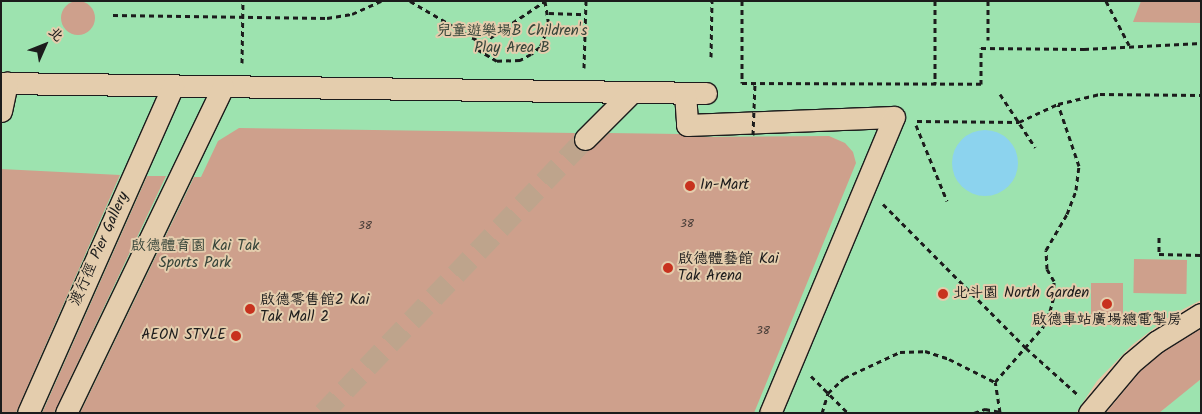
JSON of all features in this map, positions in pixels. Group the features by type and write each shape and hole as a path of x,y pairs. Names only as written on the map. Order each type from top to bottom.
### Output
{"street":[{"path":"1,111 4,83 695,93 687,125 894,117 867,187 770,413"},
{"name":"渡行徑 Pier Gallery","path":"28,413 172,86"},
{"path":"66,413 232,87"},
{"path":"584,139 631,93"},
{"path":"1091,410 1131,363 1156,342 1201,314"}],"path":[{"path":"232,87 243,17 243,1"},
{"path":"113,15 333,18 381,1"},
{"path":"410,1 482,43"},
{"path":"545,1 549,13 547,31 540,47 520,60 509,62 489,58 476,48 545,1"},
{"path":"584,92 586,1"},
{"path":"711,57 712,1"},
{"path":"742,1 742,83 981,84 981,48 1084,49 1129,45 1201,43"},
{"path":"935,1 935,84"},
{"path":"988,1 988,40"},
{"path":"1106,1 1129,45"},
{"path":"549,13 585,14"},
{"path":"754,135 755,83"},
{"path":"1000,94 1036,147"},
{"path":"946,201 914,121 1019,122 1058,104 1100,94 1201,95"},
{"path":"995,382 1044,326 1054,296 1054,281 1047,269 1046,250 1067,214 1076,190 1078,166 1058,104"},
{"path":"867,187 1026,348 1091,410"},
{"path":"1159,237 1159,254 1201,255"},
{"path":"822,413 828,393 854,372 900,352 924,351 949,358 995,382"},
{"path":"794,357 848,413"},
{"path":"974,413 985,408 1001,412 995,382"}],"green space":[{"name":"啟德體育園 Kai Tak Sports Park","path":"1,1 1201,1 1201,300 1170,316 1132,345 1097,381 1076,413 1,413"},
{"path":"1201,379 1201,413 1159,413 1177,397"}],"water":[{"path":"985,130 998,133 1008,140 1015,150 1018,163 1015,176 1008,186 998,193 985,196 972,193 962,186 955,176 952,163 955,150 962,140 972,133"}],"building":[{"path":"78,1 90,6 95,18 90,30 78,35 66,30 61,18 66,6"},
{"path":"1141,1 1201,1 1201,23 1133,22"},
{"path":"239,128 575,133 573,143 582,151 593,148 609,133 679,134 687,137 829,136 845,143 853,152 856,163 754,413 80,413 194,177 201,177 218,141"},
{"path":"1,169 120,175 16,413 1,413"},
{"path":"147,176 166,176 54,413 42,413"},
{"path":"1134,259 1187,260 1186,294 1133,293"},
{"name":"啟德車站廣場總電掣房","path":"1091,283 1123,283 1123,325 1091,325"},
{"path":"1201,329 1201,379 1159,413 1106,413 1140,372 1163,352"}],"tunnel":[{"path":"323,413 585,139"}],"place":[{"name":"In-Mart","path":"690,186"},
{"name":"啟德體藝館 Kai Tak Arena","path":"668,268"},
{"name":"北斗園 North Garden","path":"943,294"},
{"name":"啟德車站廣場總電掣房","path":"1107,304"},
{"name":"啟德零售館2 Kai Tak Mall 2","path":"250,309"},
{"name":"AEON STYLE","path":"236,336"}],"park label":[{"name":"兒童遊樂場B Children's Play Area B","path":"512,40"}]}
